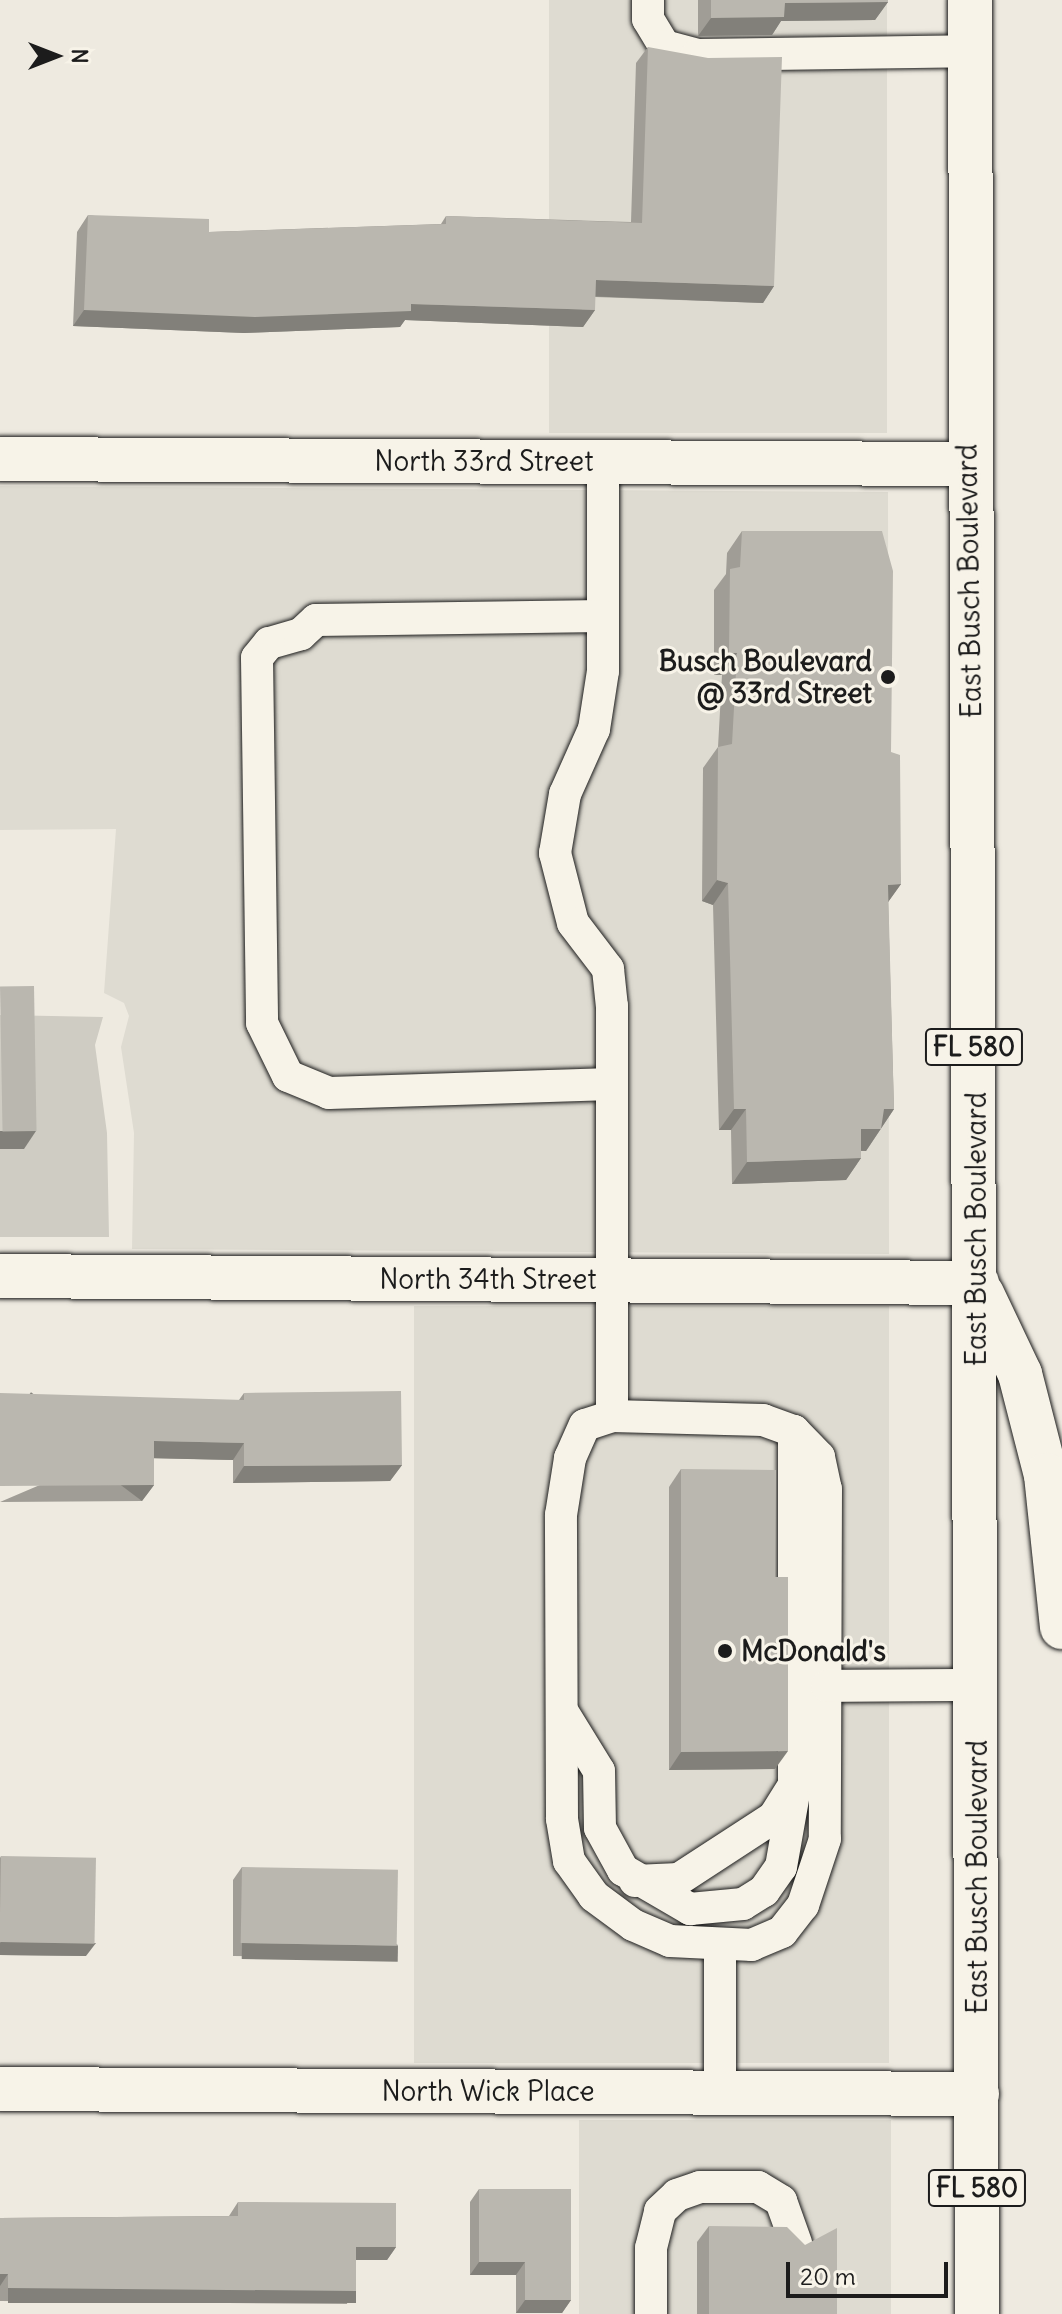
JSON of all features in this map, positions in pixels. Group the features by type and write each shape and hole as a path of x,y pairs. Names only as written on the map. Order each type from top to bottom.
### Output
{"street":[{"name":"East Busch Boulevard","path":"970,0 968,464 977,1283 977,2314"},
{"name":"North 33rd Street","path":"0,459 968,464"},
{"name":"North 34th Street","path":"0,1276 977,1283"},
{"path":"977,1283 1020,1374 1046,1475 1062,1627"},
{"name":"North Wick Place","path":"0,2089 977,2094"}],"lane":[{"path":"648,0 648,19 664,46 697,55 970,51"},
{"path":"603,462 603,616 594,729 565,794 555,853 573,923 608,969 612,1084 612,1416"},
{"path":"603,616 316,620 301,634 269,643 257,658 262,1023 288,1076 329,1093 612,1084"},
{"path":"612,1416 763,1420 794,1431 819,1457 826,1489 825,1839 817,1872 782,1932 720,1948 670,1941 633,1925 594,1896 569,1861 562,1711 561,1515 570,1458 585,1425 612,1416"},
{"path":"562,1711 599,1771 608,1852 635,1881 690,1909 743,1904 781,1867 794,1785 794,1431"},
{"path":"827,1686 977,1685"},
{"path":"635,1881 679,1879 774,1817 794,1785"},
{"path":"720,1948 720,2093"},
{"path":"651,2314 651,2248 660,2211 677,2195 700,2187 758,2187 781,2201 796,2243"}],"shaded area":[{"path":"549,0 887,0 887,433 549,433"},
{"path":"0,486 888,492 889,1254 132,1249 134,1133 121,1047 129,1016 124,1003 104,993 116,829 0,830"},
{"path":"0,1015 103,1017 95,1045 107,1133 109,1237 0,1237"},
{"path":"414,1306 889,1306 889,2063 414,2063"},
{"path":"579,2120 891,2120 891,2314 579,2314"}],"building":[{"path":"711,0 888,2 785,3 784,17 711,18"},
{"path":"648,47 708,58 782,57 774,286 596,280 595,310 411,304 411,311 255,317 84,310 88,215 209,219 209,232 446,224 446,216 642,223"},
{"path":"742,531 882,531 893,571 891,752 900,755 901,884 888,885 894,1109 884,1109 881,1129 861,1129 861,1158 747,1162 746,1109 734,1109 728,883 717,880 718,747 732,744 737,653 729,653 730,569 740,567"},
{"path":"34,986 37,1131 3,1132 0,987"},
{"path":"401,1391 402,1465 244,1466 244,1443 154,1441 154,1485 0,1486 0,1393 244,1400 244,1393"},
{"path":"681,1469 776,1470 775,1577 788,1577 788,1751 681,1752"},
{"path":"1,1856 96,1858 94,1944 0,1942"},
{"path":"242,1867 398,1870 397,1946 241,1943"},
{"path":"479,2189 571,2189 571,2300 525,2300 525,2262 479,2262"},
{"path":"238,2202 396,2203 396,2247 356,2247 356,2291 8,2288 8,2274 0,2274 0,2218 238,2216"},
{"path":"709,2226 787,2227 805,2245 837,2228 837,2314 709,2314"}],"place":[{"name":"Busch Boulevard @ 33rd Street","path":"888,677"},
{"name":"McDonald's","path":"725,1651"}]}
